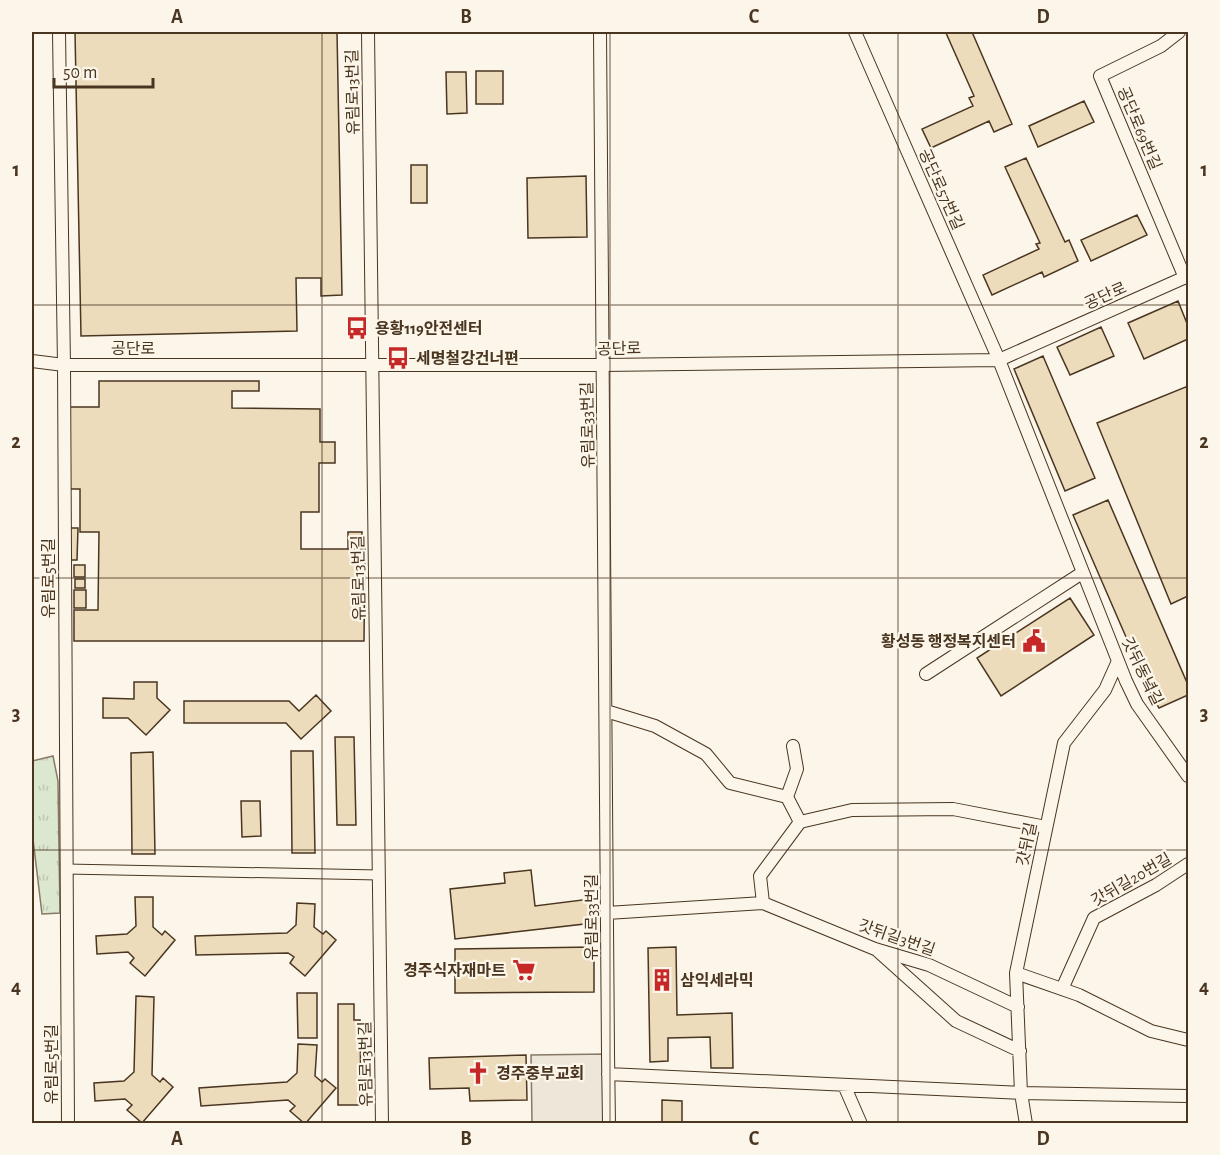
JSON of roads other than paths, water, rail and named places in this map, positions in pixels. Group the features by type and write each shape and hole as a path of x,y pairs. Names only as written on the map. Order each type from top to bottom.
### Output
{"street":[{"name":"유림로5번길","path":"59,32 64,365 68,1124"},
{"name":"유림로13번길","path":"368,32 382,1124"},
{"name":"유림로33번길","path":"600,32 609,1124"},
{"name":"공단로57번길","path":"855,32 999,360"},
{"name":"공단로69번길","path":"1179,32 1161,46 1100,75 1186,277"},
{"name":"공단로","path":"32,361 64,365 603,365 999,360 1186,277"},
{"name":"갓뒤동녘길","path":"999,360 1082,573 1137,704 1188,776"},
{"path":"926,674 1082,573"},
{"name":"갓뒤길","path":"1026,1124 1021,1093 1016,973 1064,743 1105,690 1118,661"},
{"path":"606,711 655,726 706,754 730,783 787,797"},
{"path":"793,746 797,769 787,797 800,822"},
{"path":"763,903 760,876 800,822 852,810 953,808 1046,827"},
{"name":"갓뒤길20번길","path":"1062,989 1094,918 1156,885 1188,864"},
{"path":"66,869 379,875"},
{"name":"갓뒤길3번길","path":"607,913 763,903 875,949 929,965 1018,1007"},
{"path":"875,949 956,1021 1020,1051"},
{"path":"1016,973 1079,995 1151,1031 1188,1040"},
{"path":"609,1074 1021,1093 1188,1096"},
{"path":"844,1085 861,1124"}],"place":[{"name":"용황119안전센터","path":"357,328"},
{"name":"세명철강건너편","path":"398,358"},
{"name":"황성동 행정복지센터","path":"1034,641"},
{"name":"경주식자재마트","path":"524,970"},
{"name":"삼익세라믹","path":"662,980"},
{"name":"경주중부교회","path":"478,1073"}]}
